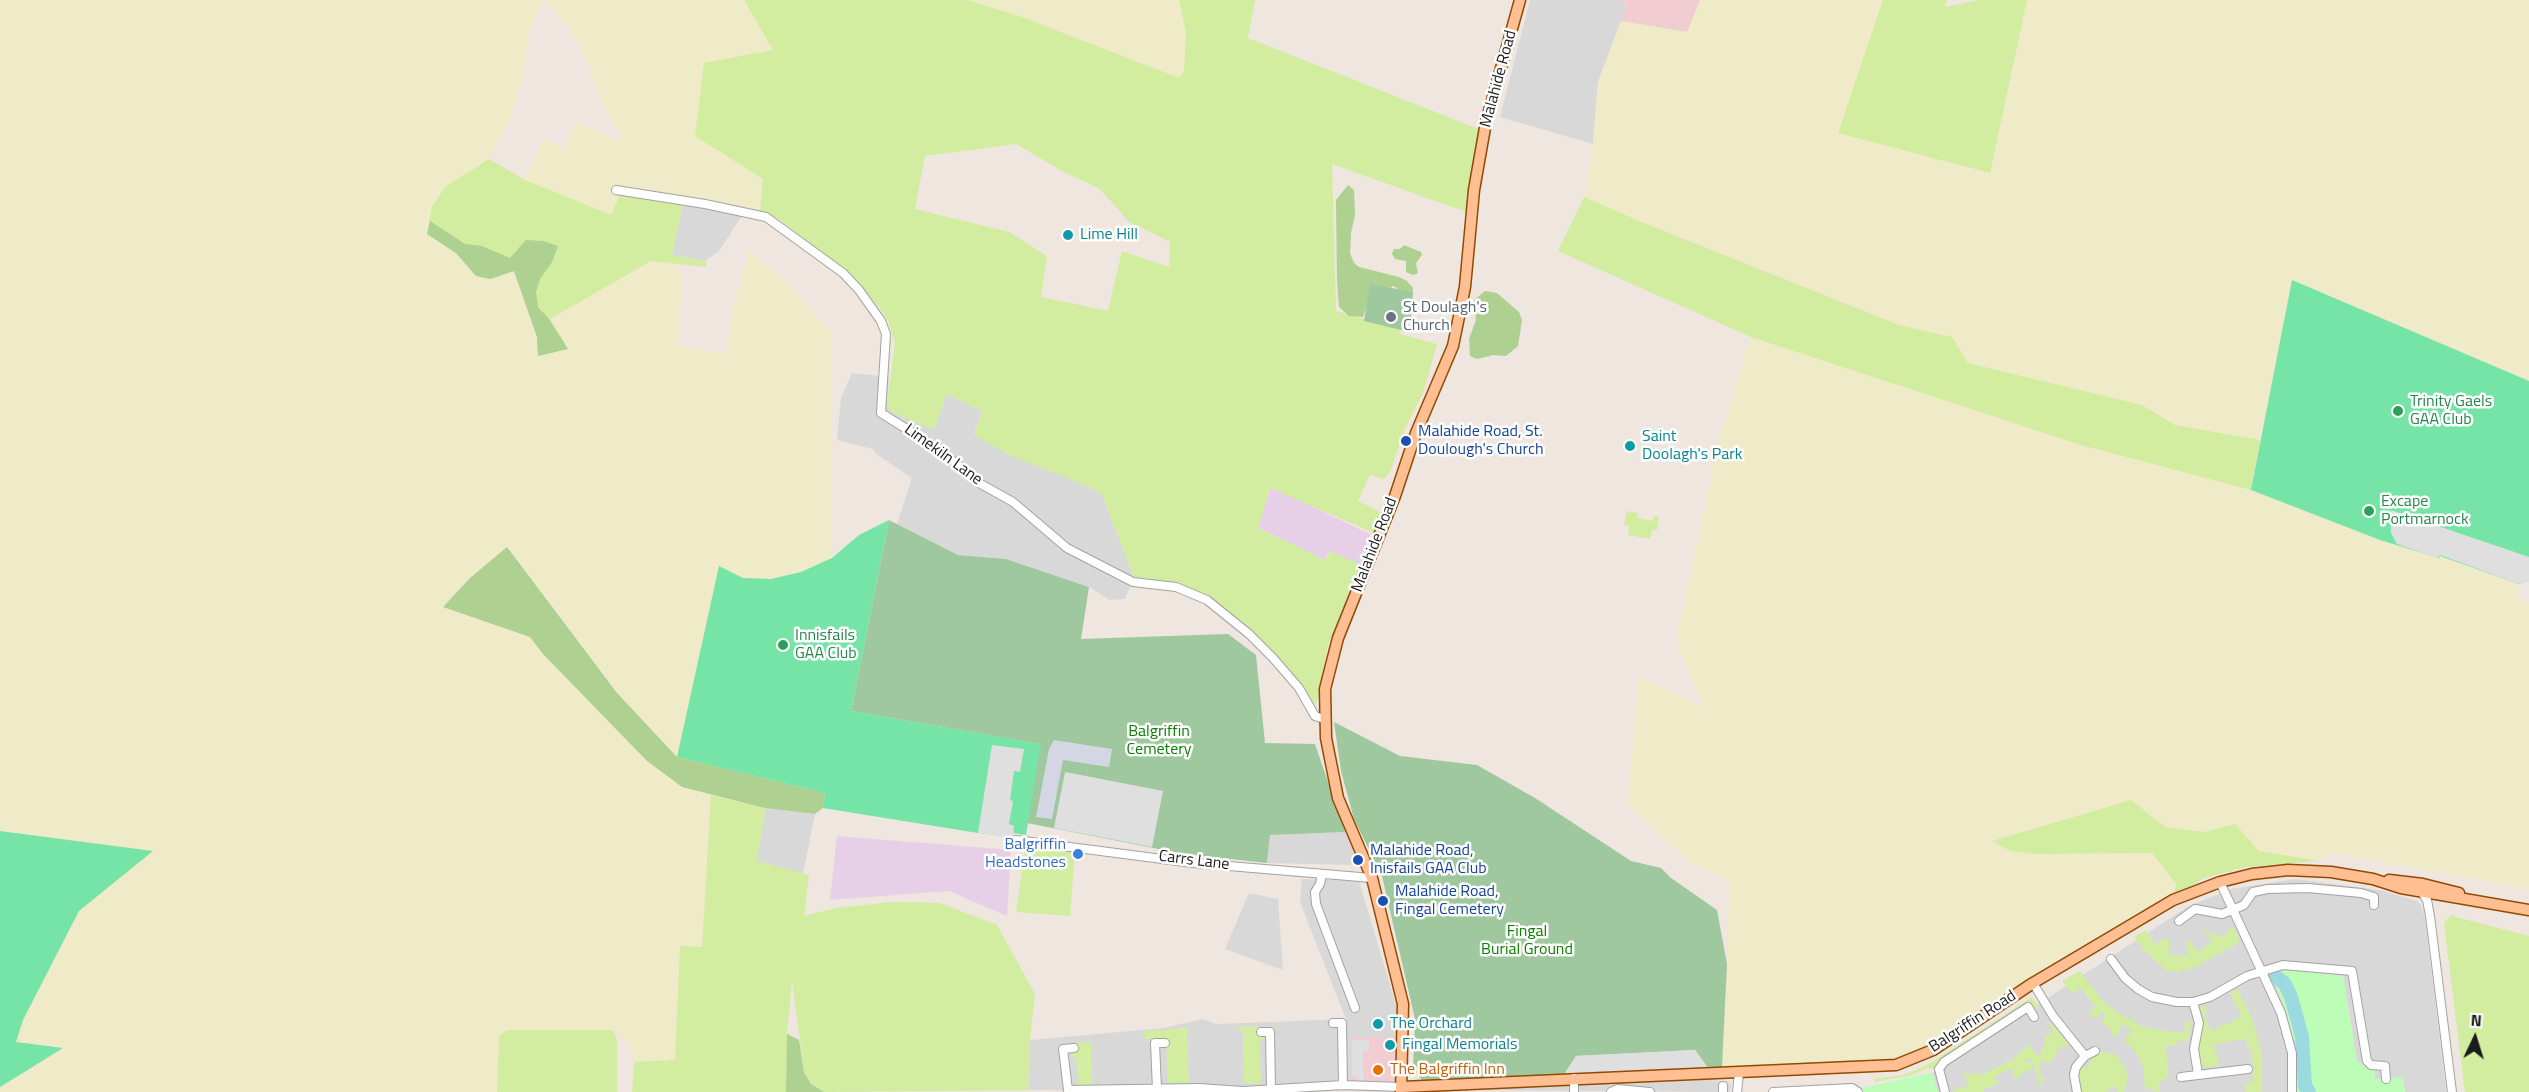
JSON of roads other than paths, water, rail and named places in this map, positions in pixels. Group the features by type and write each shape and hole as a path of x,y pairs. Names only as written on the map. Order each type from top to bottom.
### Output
{"main road":[{"name":"Malahide Road","path":"1402,1090 1403,1004 1372,878 1338,798 1328,757 1324,719 1325,689 1338,638 1395,496 1416,433 1456,337 1465,287 1474,190 1484,132 1520,0"},
{"name":"Balgriffin Road","path":"1402,1090 1574,1078 1896,1065 1933,1050 2033,983 2173,900 2220,882 2261,873 2307,870 2423,884 2445,888 2479,900"},
{"name":"Balgriffin Road","path":"2373,879 2421,891 2479,900"},
{"path":"2479,900 2529,910"}],"street":[{"name":"Limekiln Lane","path":"616,190 705,204 766,217 843,273 859,290 881,321 886,334 881,412 940,450 979,483 1013,502 1067,548 1133,582 1176,587 1207,600 1249,634 1273,658 1299,688 1315,716 1324,719"},
{"name":"Carrs Lane","path":"1016,840 1193,862 1372,878"},
{"path":"1322,874 1316,892 1316,904 1355,1008"},
{"path":"2220,882 2263,970 2289,1038 2293,1070 2292,1092"},
{"path":"2179,921 2195,909 2222,914 2244,905 2253,892 2287,888 2361,893 2374,897 2374,905"},
{"path":"2421,891 2427,900 2430,916 2452,1092"},
{"path":"2111,959 2125,978 2152,997 2163,1001 2193,1002 2210,997 2247,976 2283,965 2352,971 2367,1061 2374,1066 2385,1066 2386,1079"},
{"path":"2033,983 2053,1016 2085,1056"},
{"path":"2193,1002 2199,1023 2194,1049 2198,1074"},
{"path":"1945,1092 1939,1069 1944,1062 2028,1007 2034,1017"},
{"path":"1333,1023 1342,1023 1343,1085"},
{"path":"1260,1032 1270,1032 1271,1089"},
{"path":"1157,1089 1155,1043 1165,1043"},
{"path":"1074,1048 1063,1049 1067,1091 1271,1089 1343,1085 1402,1090"},
{"path":"2075,1091 2076,1067 2085,1056 2095,1051"},
{"path":"2181,1077 2248,1069"},
{"path":"1737,1092 1739,1073"},
{"path":"1574,1078 1574,1092"},
{"path":"1773,1092 1852,1088 1858,1092"},
{"path":"1611,1092 1618,1089 1650,1092"}],"waterway":[{"path":"2274,975 2285,984 2291,997 2302,1037 2305,1086 2309,1092"}],"place":[{"name":"Lime Hill","path":"1068,235"},
{"name":"St Doulagh's Church","path":"1391,317"},
{"name":"Trinity Gaels GAA Club","path":"2398,411"},
{"name":"Malahide Road, St. Doulough's Church","path":"1406,441"},
{"name":"Saint Doolagh's Park","path":"1630,446"},
{"name":"Excape Portmarnock","path":"2369,511"},
{"name":"Innisfails GAA Club","path":"783,645"},
{"name":"Balgriffin Headstones","path":"1078,854"},
{"name":"Malahide Road, Inisfails GAA Club","path":"1358,860"},
{"name":"Malahide Road, Fingal Cemetery","path":"1383,901"},
{"name":"The Orchard","path":"1378,1024"},
{"name":"Fingal Memorials","path":"1390,1045"},
{"name":"The Balgriffin Inn","path":"1378,1070"}],"park label":[{"name":"Balgriffin Cemetery","path":"1159,741"},
{"name":"Fingal Burial Ground","path":"1527,941"}]}
